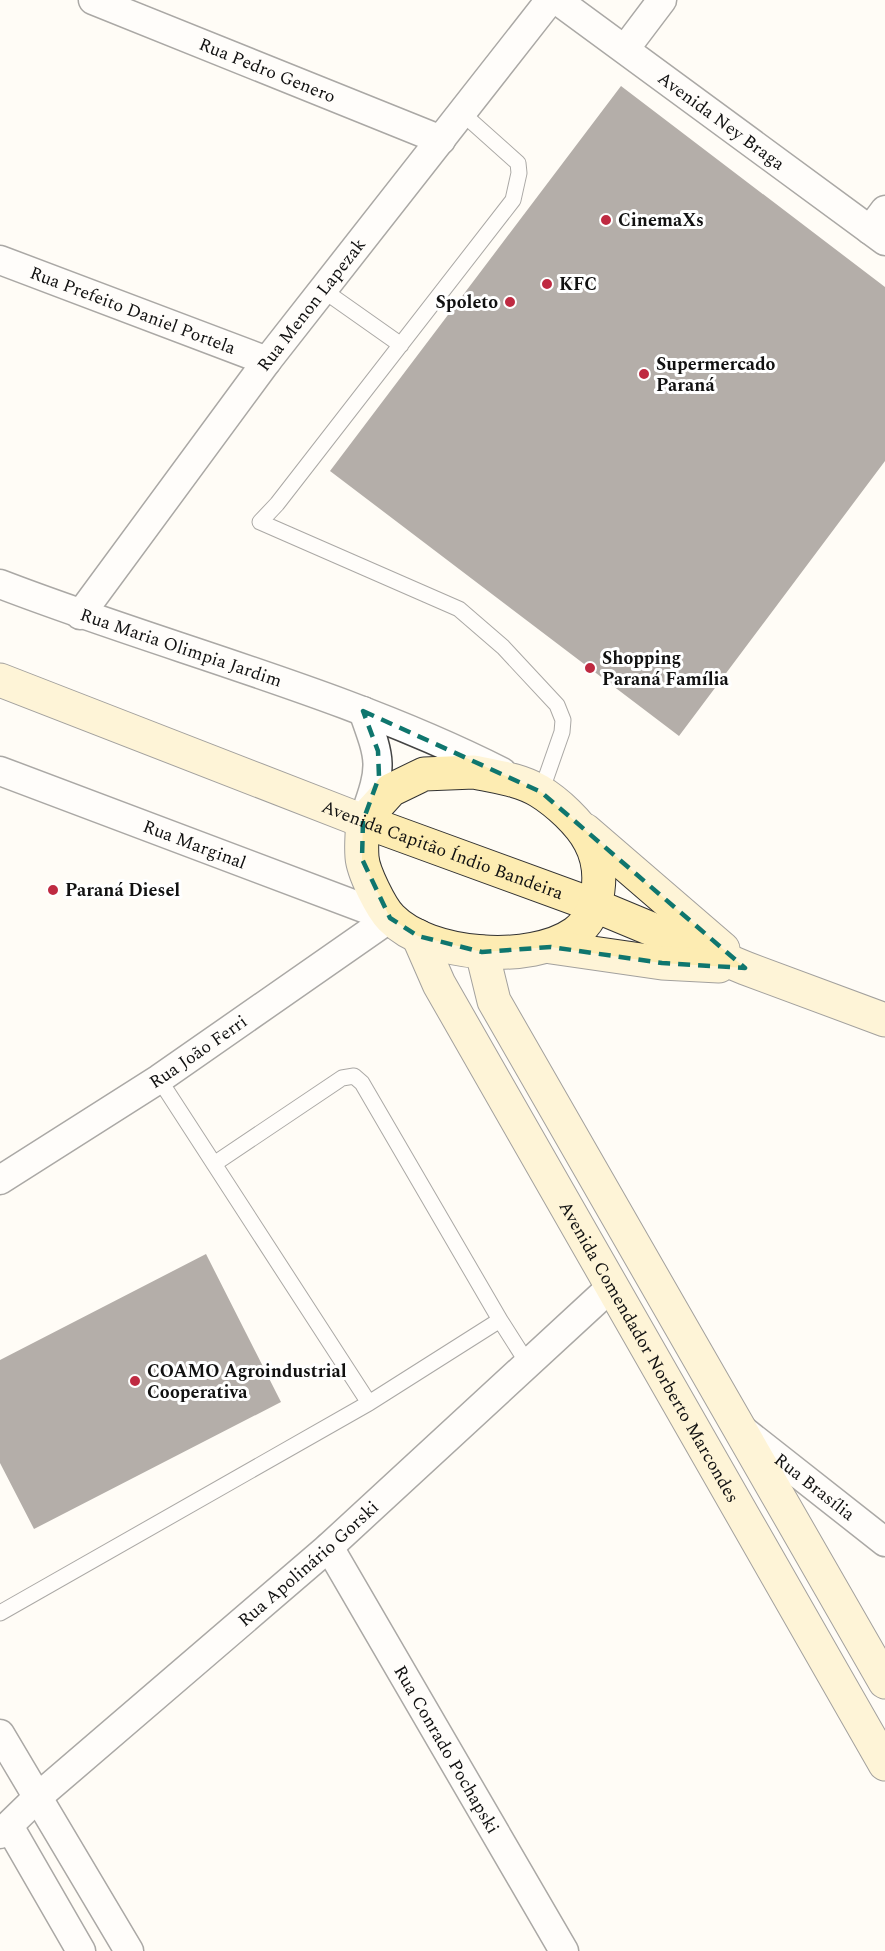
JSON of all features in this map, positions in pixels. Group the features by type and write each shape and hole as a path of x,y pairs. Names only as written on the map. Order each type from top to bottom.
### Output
{"street":[{"name":"Rua Pedro Genero","path":"93,0 441,140"},
{"name":"Rua Menon Lapezak","path":"80,615 267,361 550,0"},
{"name":"Avenida Ney Braga","path":"557,0 880,227"},
{"path":"625,49 662,0"},
{"name":"Rua Prefeito Daniel Portela","path":"0,260 267,361"},
{"name":"Rua Maria Olimpia Jardim","path":"0,584 80,615 363,711 427,736 532,787"},
{"name":"Avenida Capitão Índio Bandeira","path":"0,680 363,821 596,906 745,968 885,1020"},
{"path":"363,711 378,751 379,777 363,821 362,859 372,885 390,918 418,936 482,952 515,952 551,947 662,963 745,968"},
{"name":"Rua Marginal","path":"0,771 390,918"},
{"path":"363,821 391,790 424,774 474,772 532,787 572,818 745,968"},
{"path":"551,947 577,932 596,906 598,875 590,843 572,818"},
{"name":"Rua João Ferri","path":"0,1180 159,1079 390,918"},
{"name":"Avenida Comendador Norberto Marcondes","path":"418,936 439,984 885,1764"},
{"path":"482,952 494,1000 744,1431 885,1682"},
{"name":"Rua Apolinário Gorski","path":"4,1830 39,1796 329,1547 611,1287"},
{"name":"Rua Brasília","path":"744,1431 885,1542"},
{"name":"Rua Conrado Pochapski","path":"329,1547 564,1951"},
{"path":"0,1734 39,1796 129,1951"},
{"path":"4,1830 81,1951"}],"lane":[{"path":"462,113 518,163 519,173 513,200 277,504 260,522 459,609 503,647 557,705 563,720 562,732 532,787"},
{"path":"323,290 401,345"},
{"path":"214,1164 342,1078 354,1076 362,1083 528,1364"},
{"path":"159,1079 369,1403"},
{"path":"0,1613 369,1403 500,1320"}],"highlighted area":[{"path":"363,711 541,792 745,968 662,963 551,947 482,952 418,936 390,918 362,859 363,821 379,777 378,751"}],"building":[{"name":"Supermercado Paraná","path":"621,86 885,287 885,461 679,736 330,471"},
{"name":"COAMO Agroindustrial Cooperativa","path":"206,1254 281,1402 34,1529 0,1463 0,1360"}],"place":[{"name":"CinemaXs","path":"606,220"},
{"name":"KFC","path":"547,284"},
{"name":"Spoleto","path":"510,302"},
{"name":"Supermercado Paraná","path":"644,374"},
{"name":"Shopping Paraná Família","path":"590,668"},
{"name":"Paraná Diesel","path":"53,890"},
{"name":"COAMO Agroindustrial Cooperativa","path":"135,1381"}]}
